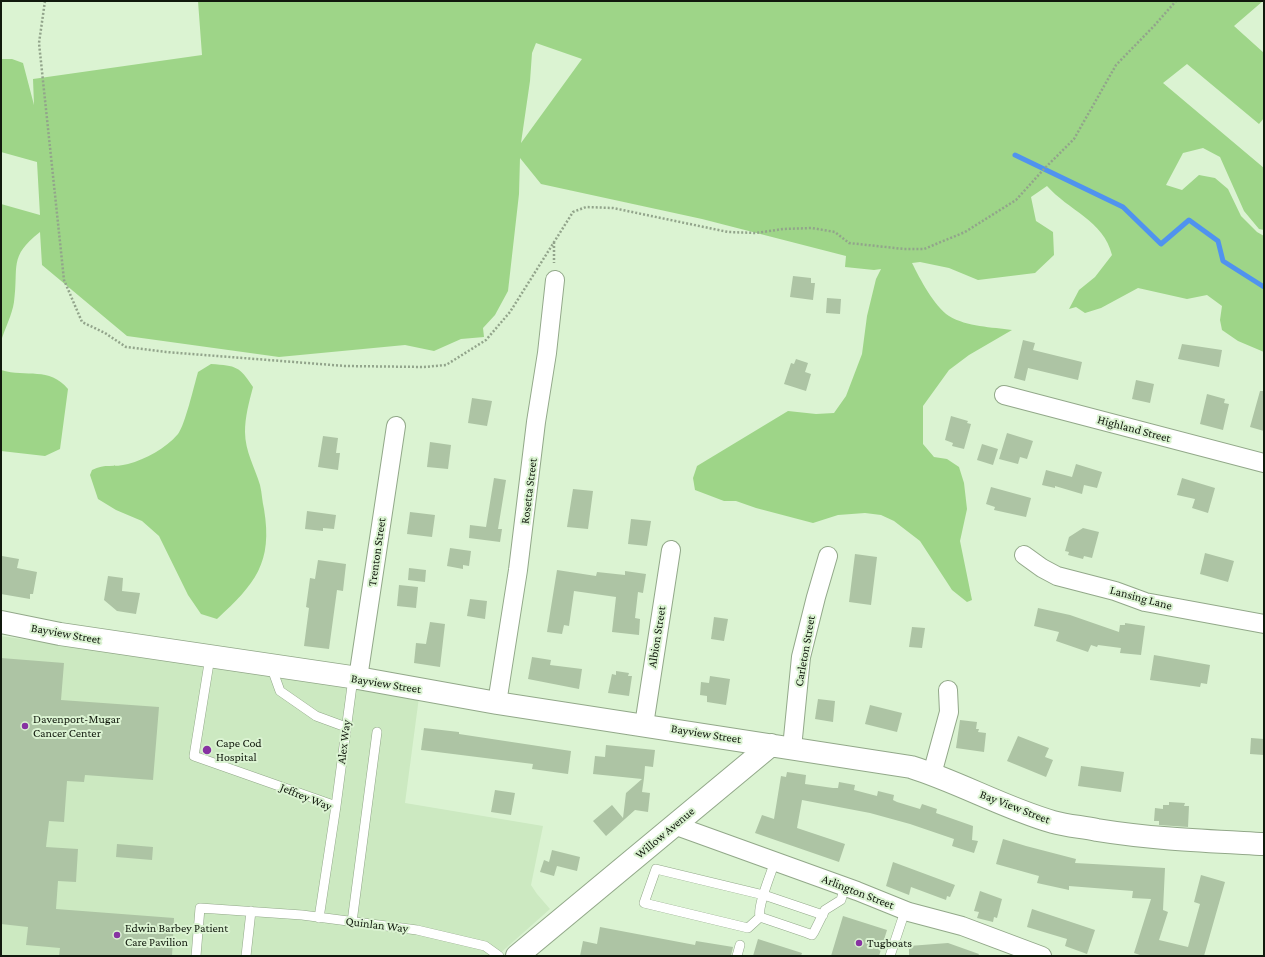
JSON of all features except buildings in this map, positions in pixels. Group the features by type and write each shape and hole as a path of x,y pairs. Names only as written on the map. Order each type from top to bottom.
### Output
{"street":[{"name":"Rosetta Street","path":"497,703 518,570 536,422 547,353 555,280"},
{"name":"Highland Street","path":"1004,395 1264,463"},
{"name":"Trenton Street","path":"355,678 396,426"},
{"name":"Albion Street","path":"644,725 671,550"},
{"name":"Lansing Lane","path":"1024,555 1050,573 1115,591 1140,600 1264,624"},
{"name":"Carleton Street","path":"792,748 802,657 816,597 828,556"},
{"name":"Bayview Street","path":"1,622 60,634 355,678 497,703 771,744"},
{"path":"932,774 949,712 948,690"},
{"name":"Bay View Street","path":"771,744 911,767 932,774 1017,810 1054,822 1129,835 1264,844"},
{"name":"Willow Avenue","path":"517,956 771,744"},
{"name":"Arlington Street","path":"674,825 845,886 905,911 962,926 1042,956"}],"lane":[{"name":"Jeffrey Way","path":"210,657 194,756 336,806 318,918"},
{"path":"271,666 280,691 316,716 346,727"},
{"name":"Alex Way","path":"336,806 346,727 355,678"},
{"path":"352,922 377,732"},
{"path":"760,917 759,912 775,861"},
{"path":"760,917 748,928 644,903 656,869 764,895 822,915"},
{"path":"760,917 812,934 826,910 840,900 845,886"},
{"name":"Quinlan Way","path":"196,956 200,908 251,911 418,930 485,946 499,956"},
{"path":"246,956 251,911"},
{"path":"890,956 905,911"},
{"path":"738,956 740,945"}],"path":[{"path":"45,1 40,43 64,280 82,322 105,333 126,347 174,353 345,366 424,367 446,365 486,340 510,312 573,212 586,207 613,208 728,232 756,233 783,229 812,228 835,232 849,243 904,249 924,249 965,232 1016,200 1074,139 1116,65 1176,1"},
{"path":"554,242 555,280"}],"shaded area":[{"name":"Cape Cod Hospital","path":"1,636 419,697 405,803 543,826 531,885 550,909 497,956 1,956"}],"green space":[{"path":"198,1 1263,1 1234,26 1264,53 1264,118 1259,124 1187,64 1163,83 1264,168 1264,230 1259,229 1244,211 1220,157 1203,148 1183,153 1166,185 1182,190 1199,175 1215,178 1228,189 1241,216 1257,232 1264,236 1264,352 1238,341 1222,330 1220,320 1222,306 1207,295 1187,299 1138,288 1101,308 1085,313 1076,307 1069,309 1079,290 1095,277 1112,255 1108,243 1101,233 1047,186 1031,197 1036,221 1053,232 1054,255 1035,273 978,280 949,268 920,262 912,263 923,284 943,312 956,320 988,327 1012,330 969,355 949,370 923,406 923,444 934,457 947,459 959,467 964,483 967,509 960,541 972,600 967,602 952,590 920,541 894,521 881,515 865,513 838,515 813,523 756,508 736,501 724,501 695,490 693,478 697,466 788,411 816,414 834,413 846,396 862,354 867,316 876,279 881,269 874,270 845,267 846,256 702,219 541,184 520,158 519,194 508,291 495,315 483,328 484,337 461,339 434,351 405,345 279,357 127,336 42,265 40,232 23,248 19,256 16,271 13,307 1,341 1,204 40,215 37,162 1,152 1,59 12,59 23,63 34,105 33,79 202,55","holes":["536,43 582,59 521,143 530,81 532,53"]},
{"path":"211,364 227,365 236,368 244,375 253,387 246,415 245,439 248,453 260,485 266,528 266,544 258,571 242,595 217,619 201,614 188,595 159,536 142,521 116,510 98,499 90,475 92,470 97,468 123,465 142,459 155,453 173,439 178,434 184,422 198,372"},
{"path":"1,370 53,377 68,389 60,449 45,456 1,451"}],"waterway":[{"path":"1015,155 1123,207 1161,244 1189,220 1218,241 1223,261 1264,287"}],"place":[{"name":"Davenport-Mugar Cancer Center","path":"25,726"},
{"name":"Cape Cod Hospital","path":"207,750"},
{"name":"Edwin Barbey Patient Care Pavilion","path":"117,935"},
{"name":"Tugboats","path":"859,943"}]}
